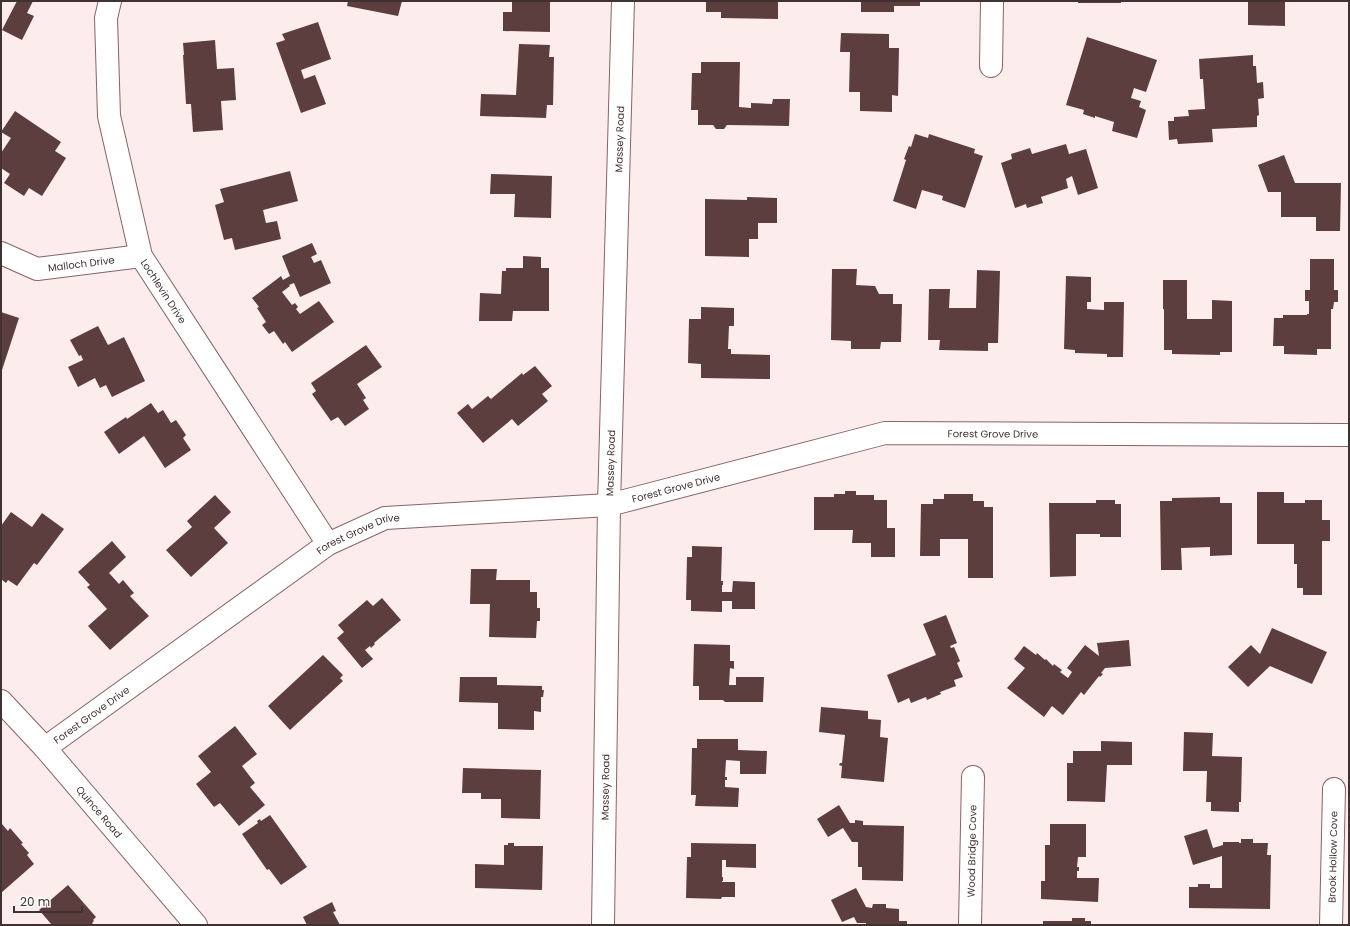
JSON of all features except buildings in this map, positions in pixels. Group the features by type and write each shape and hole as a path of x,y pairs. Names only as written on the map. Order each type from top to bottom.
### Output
{"street":[{"name":"Lochlevin Drive","path":"110,1 106,18 109,116 140,256 328,544"},
{"name":"Massey Road","path":"603,925 609,505 623,1"},
{"path":"991,66 992,1"},
{"name":"Malloch Drive","path":"1,253 37,269 140,256"},
{"name":"Forest Grove Drive","path":"45,748 328,544 385,518 609,505 885,433 1349,436"},
{"name":"Quince Road","path":"1,701 45,748 196,925"},
{"name":"Wood Bridge Cove","path":"970,925 973,777"},
{"name":"Brook Hollow Cove","path":"1331,925 1334,789"}]}
